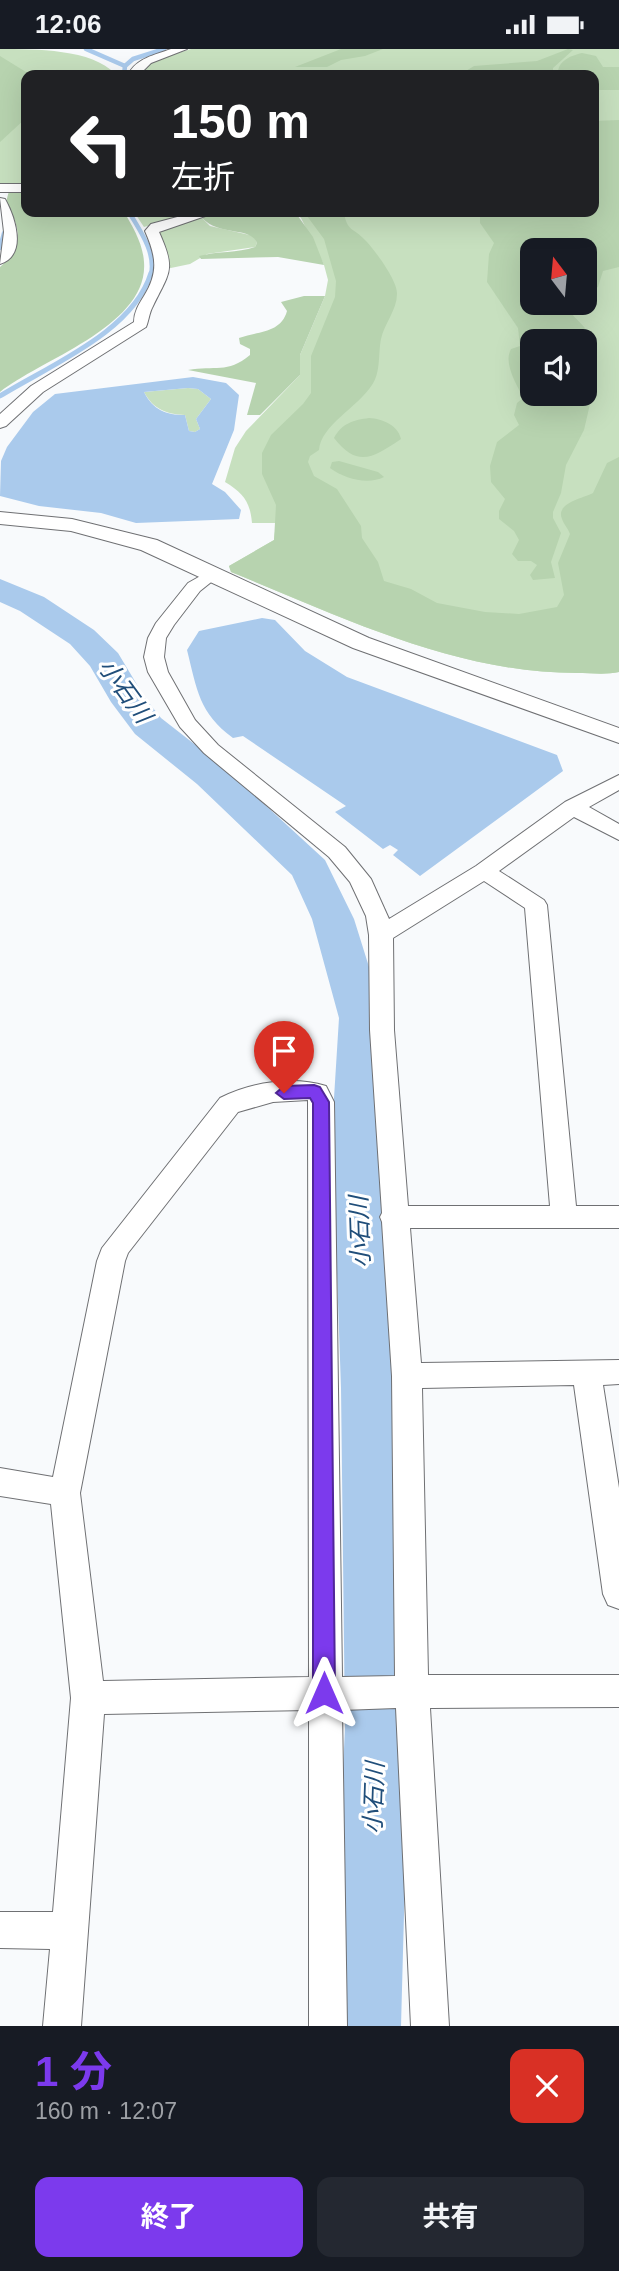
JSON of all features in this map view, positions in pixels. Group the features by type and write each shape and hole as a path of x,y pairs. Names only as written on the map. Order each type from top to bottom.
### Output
{"street":[{"path":"136,70 147,61 183,49"},
{"path":"0,188 21,188"},
{"path":"0,202 9,219 12,236 5,255 0,260"},
{"path":"0,423 37,389 141,324 140,314 163,269 159,246 152,231 156,227 192,217"},
{"path":"0,518 72,525 104,531 149,545 361,643 619,736"},
{"path":"211,575 194,587 165,623 156,647 158,672 187,723 211,749 337,852 359,879 377,916 381,935 382,1030 393,1217 407,1376 403,1692 430,2026"},
{"path":"381,935 484,871 573,807 619,781"},
{"path":"573,807 619,833"},
{"path":"484,871 536,905 564,1218"},
{"path":"62,2026 88,1698 65,1493 116,1248 235,1100 306,1090 314,1091 321,1102 332,1693 328,2026"},
{"path":"393,1217 619,1217"},
{"path":"587,1372 619,1594"},
{"path":"407,1376 619,1372"},
{"path":"0,1482 65,1493"},
{"path":"88,1698 619,1691"},
{"path":"0,1930 69,1931"}],"green space":[{"path":"0,49 46,50 78,55 110,70 21,70 21,186 0,186"},
{"path":"191,49 619,49 619,672 598,674 532,671 443,653 357,624 231,572 229,566 274,540 276,523 252,523 244,498 225,482 235,448 246,431 300,375 300,355 325,296 328,280 324,265 300,217 599,217 599,70 140,70 155,60"},
{"path":"341,49 383,49 365,56 341,60 327,67 295,67"},
{"path":"568,49 573,50 553,70 468,70 474,66 537,61"},
{"path":"582,53 596,56 603,67 619,67 619,90 599,90 599,70 558,70 569,58"},
{"path":"0,56 23,70 21,123 0,142"},
{"path":"619,120 619,267 603,271 597,287 597,238 520,238 520,315 573,315 585,328 520,329 520,346 518,328 487,282 489,254 494,243 480,223 480,217 599,217 599,121"},
{"path":"9,191 21,191 21,217 127,217 140,242 144,262 141,285 129,305 111,323 0,392 0,267 13,251 18,236 15,220 6,202"},
{"path":"137,217 180,217 144,227"},
{"path":"299,217 313,237 324,265 278,257 201,259 199,256 248,249 255,247 257,243 248,235 218,228 202,218"},
{"path":"308,217 345,217 349,226 374,250 396,288 395,306 381,339 375,380 366,393 326,432 319,450 310,456 308,462 314,476 337,489 361,526 362,538 378,562 384,581 411,589 437,603 485,612 519,614 557,607 564,595 558,563 570,534 561,513 566,505 593,493 607,463 619,457 619,672 598,674 532,671 443,653 357,624 231,572 229,566 274,540 276,505 262,474 262,453 271,435 311,393 311,356 335,297 336,281 324,239"},
{"path":"202,218 210,226 254,236 257,243 255,247 207,254 190,264 166,269 156,233 159,228"},
{"path":"304,296 325,296 300,355 300,375 260,415 247,415 256,383 188,370 227,367 242,361 250,355 250,349 240,344 239,338 280,324 287,311 281,302"},
{"path":"520,346 520,391 509,361 511,349"},
{"path":"198,389 211,399 196,419 200,429 195,432 189,431 185,415 161,409 152,403 144,392"},
{"path":"520,400 520,406 590,406 584,430 566,465 561,493 553,512 553,518 561,533 551,562 555,578 533,580 530,575 537,565 531,561 518,561 512,554 519,540 514,531 499,519 499,511 505,499 491,482 490,466 497,442 519,425 514,415"},
{"path":"369,418 389,424 397,430 401,439 374,455 359,457 343,448 334,438 349,423"},
{"path":"339,461 378,472 384,477 371,481 349,478 330,468 332,462"}],"water":[{"path":"193,377 226,383 239,395 234,430 212,484 225,492 241,510 239,519 136,523 101,513 39,506 0,496 1,461 7,447 33,412 55,394","holes":["198,389 211,399 196,419 200,429 195,432 189,431 185,415 161,410 144,392"]},
{"path":"262,618 275,620 305,651 347,677 557,755 563,771 420,876 393,855 398,850 390,845 383,849 335,812 346,806 243,736 233,738 206,710 197,689 187,650 199,631"}],"waterway":[{"path":"86,49 125,66"},
{"name":"小石川","path":"125,66 133,59 164,49"},
{"name":"小石川","path":"125,66 125,70"},
{"name":"小石川","path":"132,217 149,250 151,275"},
{"path":"0,248 4,233"},
{"name":"小石川","path":"0,396 88,345 108,330 127,313 141,294 151,273"},
{"name":"小石川","path":"0,589 32,604 82,637 105,661 129,702 148,726 211,776 310,869 333,919 362,1018 356,1130 368,1388 377,1728 366,2026"}],"route":[{"path":"284,1093 314,1091 321,1102 324,1693"}]}
